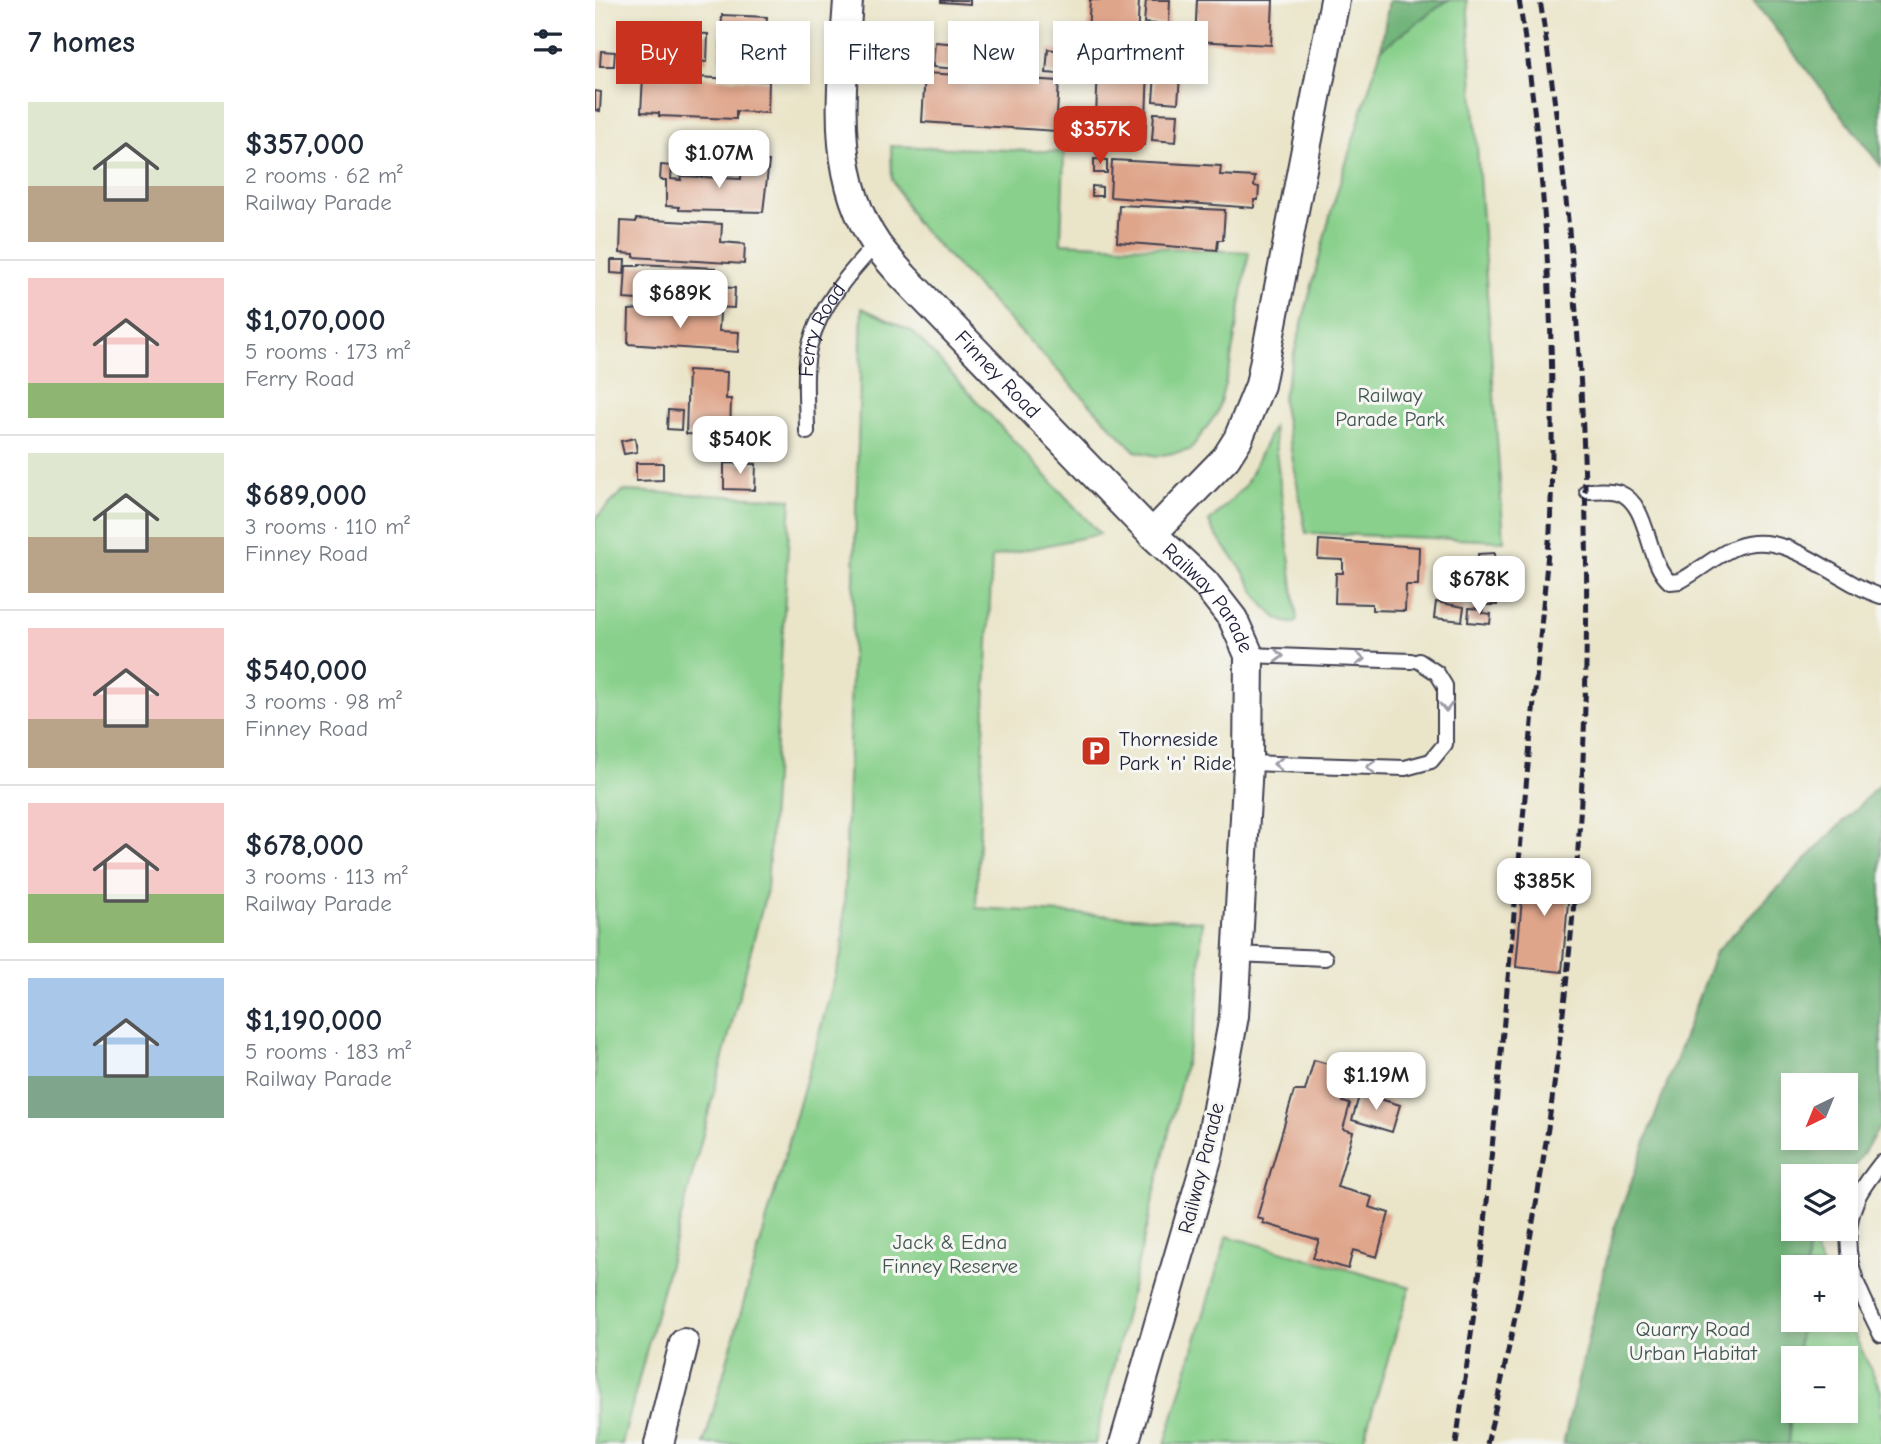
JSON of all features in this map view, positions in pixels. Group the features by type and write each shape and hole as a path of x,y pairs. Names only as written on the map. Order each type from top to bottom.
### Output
{"street":[{"name":"Finney Road","path":"848,0 841,109 844,162 855,204 876,244 904,278 1152,534"},
{"name":"Railway Parade","path":"1124,1444 1209,1152 1234,1016 1248,763 1249,655 1233,619 1205,583 1152,534 1226,458 1238,439 1260,385 1335,0"},
{"path":"659,1444 684,1343"}],"lane":[{"name":"Ferry Road","path":"807,432 809,346 817,324 851,272 876,244"},
{"path":"1587,491 1614,491 1626,496 1638,513 1660,574 1670,582 1680,581 1735,548 1756,541 1781,546 1865,592 1881,596"},
{"path":"1248,763 1418,767 1431,761 1445,744 1445,685 1437,673 1415,661 1249,655"},
{"path":"1237,954 1325,958"},
{"path":"1881,1163 1857,1199 1849,1232 1850,1269 1881,1335"}],"green space":[{"path":"1389,0 1448,0 1381,49"},
{"name":"Railway Parade Park","path":"1448,0 1467,0 1504,541 1306,533 1282,400 1331,212 1381,49"},
{"path":"1753,0 1881,0 1881,166"},
{"path":"891,146 1064,152 1061,243 1249,252 1230,365 1217,413 1190,450 1157,456 1135,451 915,222 892,179"},
{"name":"Jack & Edna Finney Reserve","path":"862,308 912,331 1100,534 992,557 976,908 1202,921 1198,1010 1095,1444 704,1444 843,948"},
{"path":"1273,427 1297,619 1295,623 1277,618 1262,603 1209,522 1245,486"},
{"path":"623,491 791,499 767,889 622,1444 595,1444 595,519"},
{"name":"Quarry Road Urban Habitat","path":"1881,783 1881,1125 1856,1164 1781,1164 1781,1241 1809,1241 1807,1255 1781,1255 1781,1332 1800,1332 1798,1346 1781,1346 1781,1423 1789,1423 1788,1444 1563,1444 1614,1229 1715,952"},
{"path":"1227,1236 1410,1287 1362,1444 1165,1444"},
{"path":"1809,1241 1810,1241 1817,1255 1807,1255"},
{"path":"1800,1332 1853,1332 1881,1391 1881,1444 1788,1444 1790,1423 1858,1423 1858,1346 1798,1346"}],"building":[{"path":"970,0 970,4 941,2"},
{"path":"1090,0 1139,0 1138,21 1089,21"},
{"path":"1146,0 1170,0 1169,21 1144,21"},
{"path":"1197,0 1273,0 1271,45 1208,42 1208,21 1196,21"},
{"path":"722,15 767,17 767,21 722,21"},
{"path":"702,34 708,34 707,62 702,62"},
{"path":"935,42 948,43 948,68 934,67"},
{"path":"1048,49 1053,50 1053,74 1046,73"},
{"path":"601,51 615,52 614,66 600,66"},
{"path":"934,74 948,74 948,84 1039,84 1039,80 1059,84 1056,131 922,122 924,84 934,84"},
{"path":"702,77 716,78 716,84 769,84 768,113 736,111 736,119 659,116 659,113 641,112 643,84 702,84"},
{"path":"1097,84 1147,84 1145,145 1095,142"},
{"path":"1154,84 1179,84 1178,103 1153,101"},
{"path":"595,91 601,92 600,111 595,110"},
{"path":"1154,113 1178,114 1176,142 1152,140"},
{"path":"683,137 741,140 740,164 735,164 735,174 681,171"},
{"path":"1094,159 1107,160 1107,173 1094,173"},
{"path":"742,160 769,161 763,212 679,210 679,207 666,206 666,180 660,180 661,165 672,166 671,179 681,180 680,176 741,179"},
{"path":"1112,160 1221,166 1220,175 1255,177 1254,186 1259,187 1258,200 1254,200 1254,208 1110,197"},
{"path":"1092,186 1102,187 1102,196 1092,196"},
{"path":"1119,205 1225,210 1223,240 1218,240 1217,250 1117,242"},
{"path":"636,219 722,224 721,242 745,244 744,264 634,257 634,254 620,253 621,221 636,222"},
{"path":"611,260 625,260 624,274 611,273"},
{"path":"639,264 716,268 715,287 735,288 734,308 637,303 637,300 624,299 626,266"},
{"path":"629,310 720,313 719,331 739,332 738,352 628,344"},
{"path":"688,370 727,372 726,399 731,399 730,436 686,434"},
{"path":"668,410 682,411 681,430 667,429"},
{"path":"635,438 637,452 624,454 621,441"},
{"path":"636,463 663,463 663,480 636,481"},
{"path":"724,463 756,464 755,490 724,489"},
{"path":"1319,540 1419,547 1418,585 1406,585 1405,611 1372,610 1372,604 1335,603 1336,573 1343,573 1343,560 1318,559"},
{"path":"1495,553 1497,605 1479,605 1478,554"},
{"path":"1436,602 1464,607 1462,621 1434,618"},
{"path":"1469,608 1483,609 1482,613 1491,614 1490,624 1468,622"},
{"path":"1525,864 1571,868 1562,972 1516,967"},
{"path":"1314,1060 1352,1071 1343,1102 1350,1104 1343,1129 1353,1132 1337,1187 1372,1197 1369,1207 1389,1213 1377,1257 1353,1250 1348,1269 1313,1258 1319,1240 1263,1223 1264,1220 1257,1218 1294,1091 1305,1091"},
{"path":"1360,1093 1400,1105 1392,1132 1352,1120"}],"railway":[{"path":"1456,1444 1482,1255 1550,531 1552,398 1548,265 1537,132 1519,0"},
{"path":"1487,1444 1525,1266 1554,1086 1574,906 1584,725 1586,543 1579,362 1564,181 1540,0"}],"place":[{"name":"Thorneside Park 'n' Ride","path":"1096,751"}]}
